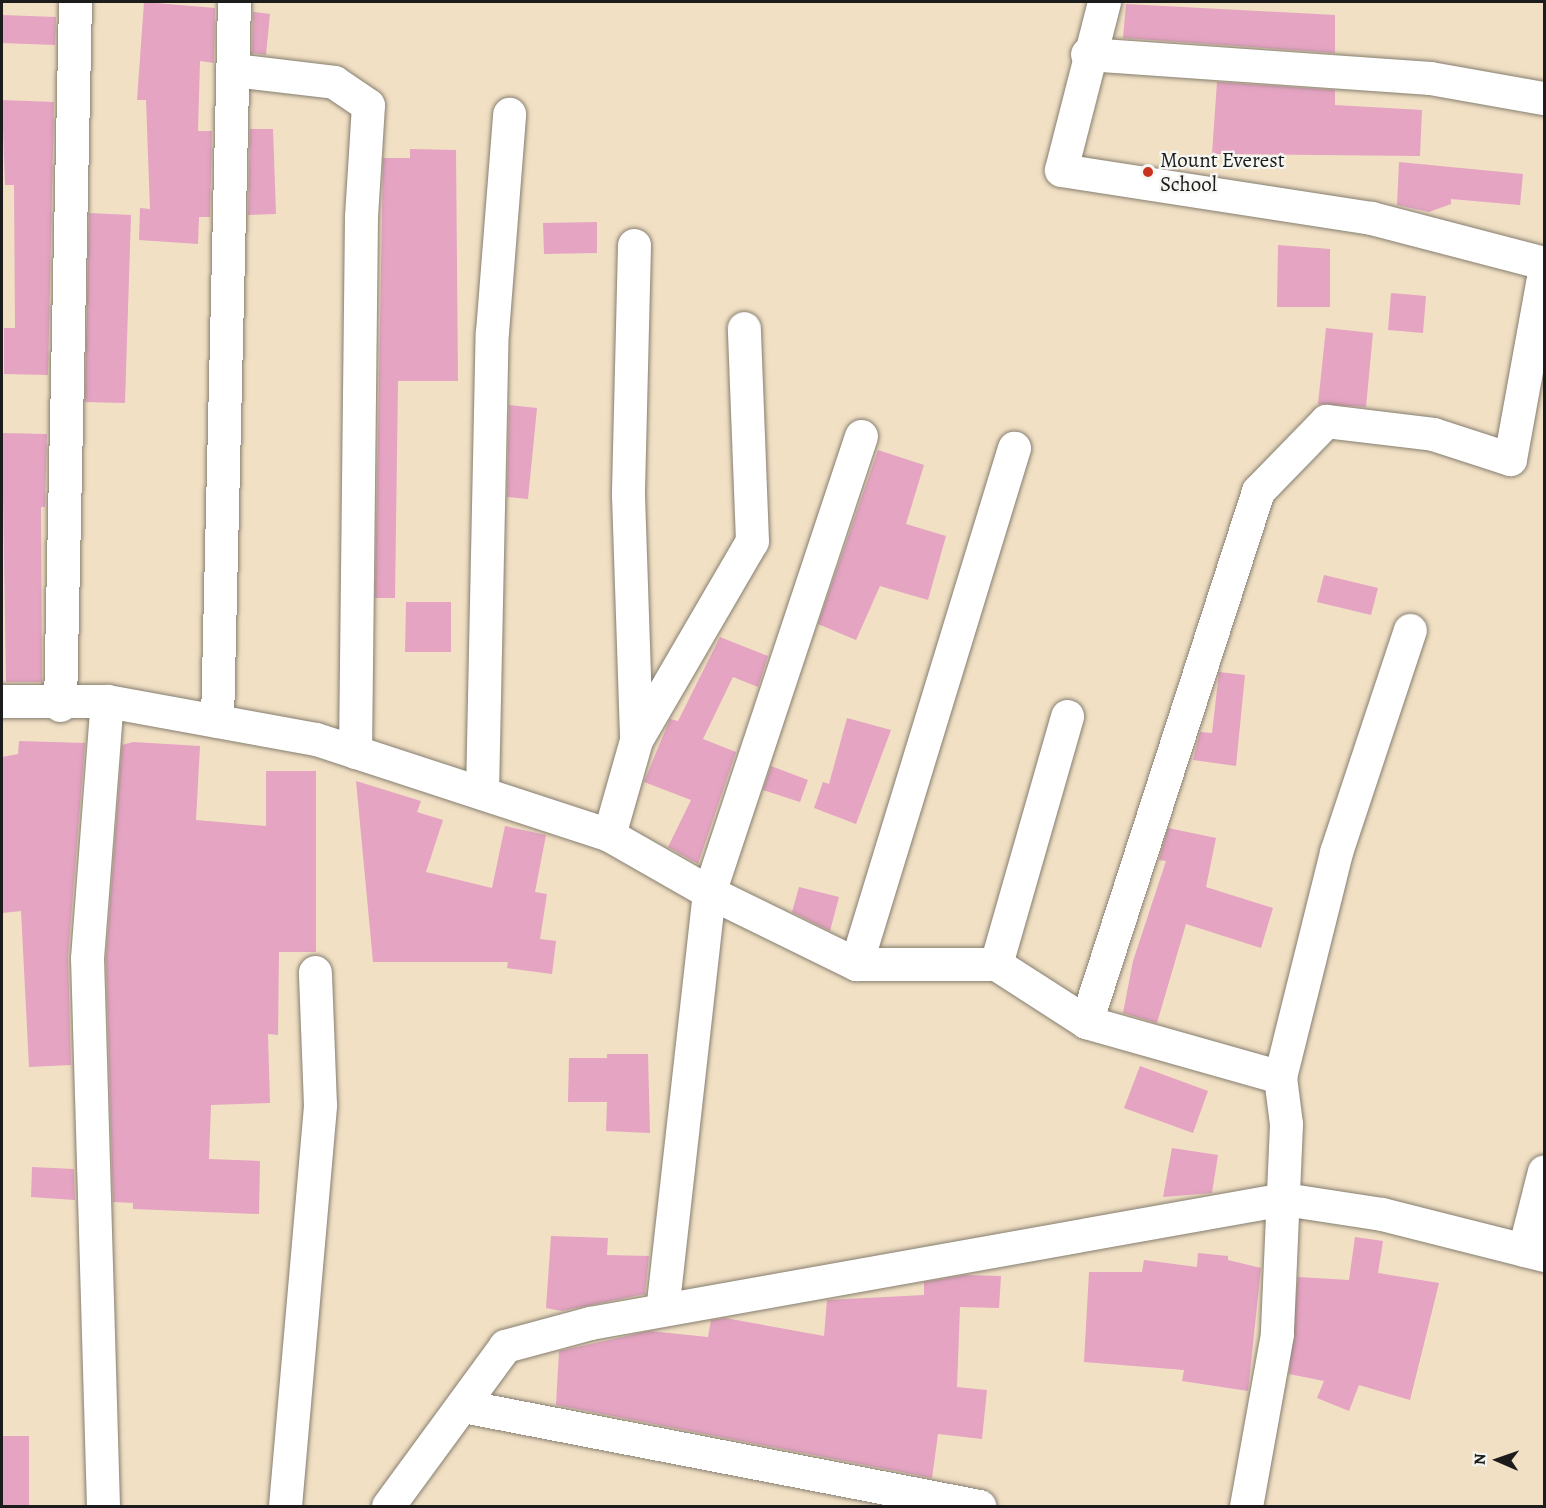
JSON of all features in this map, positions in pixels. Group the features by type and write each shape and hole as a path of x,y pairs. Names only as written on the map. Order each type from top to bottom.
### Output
{"street":[{"path":"60,705 75,2"},
{"path":"217,721 234,2"},
{"path":"1104,2 1088,54 1061,170 1371,218 1545,262"},
{"path":"1088,54 1430,78 1545,98"},
{"path":"234,69 334,82 368,105 361,216 355,752"},
{"path":"482,793 492,332 509,114"},
{"path":"634,245 628,495 636,740"},
{"path":"1086,1022 1258,491 1326,421 1433,434 1510,459 1545,272"},
{"path":"609,835 636,740 752,541 744,328"},
{"path":"662,1308 709,892 861,436"},
{"path":"856,964 1014,448"},
{"path":"1246,1506 1277,1334 1284,1199 1280,1077 1336,852 1410,630"},
{"path":"103,1506 87,958 107,700"},
{"path":"2,701 60,705 107,700 217,721 355,752 609,835 709,892 856,964 996,964 1086,1022 1280,1077"},
{"path":"996,964 1067,716"},
{"path":"285,1506 320,1105 315,972"},
{"path":"388,1506 505,1346 662,1308 1284,1199 1382,1214 1534,1253 1545,1171"},
{"path":"463,1406 979,1506"}],"building":[{"path":"144,2 215,8 214,63 200,61 198,131 212,131 210,217 199,217 198,244 139,240 140,208 150,209 146,100 137,100"},
{"path":"1126,4 1335,15 1335,53 1123,38"},
{"path":"253,12 270,14 266,55 252,53"},
{"path":"2,15 56,17 55,45 2,43"},
{"path":"1217,82 1335,90 1335,105 1422,110 1420,156 1212,154"},
{"path":"2,100 54,102 48,375 4,374 4,328 15,328 14,185 5,185"},
{"path":"250,129 273,129 276,214 248,215"},
{"path":"410,149 456,150 458,381 398,381 395,598 375,598 383,158 410,158"},
{"path":"1399,162 1523,174 1520,205 1451,199 1451,204 1429,212 1397,205"},
{"path":"89,213 131,215 125,403 85,402"},
{"path":"597,222 597,253 544,254 543,223"},
{"path":"1278,245 1330,249 1330,307 1277,307"},
{"path":"1391,293 1426,296 1423,333 1388,330"},
{"path":"1326,328 1373,333 1366,407 1318,404"},
{"path":"509,405 537,408 528,499 507,497"},
{"path":"2,433 47,434 45,507 41,507 42,682 6,682"},
{"path":"878,450 924,465 906,524 946,536 928,600 880,586 856,640 818,624"},
{"path":"1324,575 1378,588 1371,615 1317,602"},
{"path":"406,602 451,602 451,652 405,652"},
{"path":"720,637 768,656 758,687 733,677 703,739 736,752 698,864 668,847 691,800 644,782 670,719 678,721"},
{"path":"1219,672 1245,675 1236,766 1193,760 1200,732 1212,733"},
{"path":"847,718 891,730 856,824 814,808 823,782 829,784"},
{"path":"19,741 85,743 68,957 71,1065 29,1067 21,911 2,913 2,757 18,754"},
{"path":"133,742 200,746 196,820 266,826 266,771 316,771 316,952 279,952 278,1035 268,1034 270,1103 211,1105 209,1159 260,1161 259,1214 133,1209 133,1203 113,1202 106,958 122,745"},
{"path":"771,766 808,780 800,802 763,790"},
{"path":"356,781 421,801 417,812 443,820 426,872 492,888 505,826 546,835 535,892 547,894 540,939 556,941 552,974 507,968 508,962 373,962"},
{"path":"1168,828 1216,838 1206,887 1273,908 1261,948 1186,924 1157,1023 1123,1013 1133,961 1166,861 1159,860"},
{"path":"799,887 839,897 830,931 792,912"},
{"path":"607,1054 648,1054 650,1133 606,1131 607,1102 568,1102 569,1058 607,1058"},
{"path":"1140,1066 1208,1091 1193,1133 1124,1108"},
{"path":"1172,1148 1218,1155 1212,1193 1163,1197"},
{"path":"32,1167 74,1169 75,1200 31,1197"},
{"path":"551,1236 608,1238 607,1255 649,1256 645,1294 562,1311 546,1308"},
{"path":"1355,1237 1383,1241 1378,1273 1439,1283 1410,1400 1359,1385 1349,1411 1317,1398 1324,1381 1289,1374 1298,1277 1349,1280"},
{"path":"1198,1253 1228,1256 1228,1260 1261,1268 1248,1391 1182,1381 1184,1370 1084,1362 1089,1272 1142,1272 1144,1260 1197,1267"},
{"path":"965,1275 1001,1276 999,1308 960,1307 957,1387 987,1390 982,1439 938,1434 932,1478 556,1405 559,1351 650,1331 708,1337 711,1320 725,1318 824,1336 827,1300 924,1295 924,1282"},
{"path":"2,1436 29,1436 29,1506 2,1506"}],"place":[{"name":"Mount Everest School","path":"1148,172"}]}
